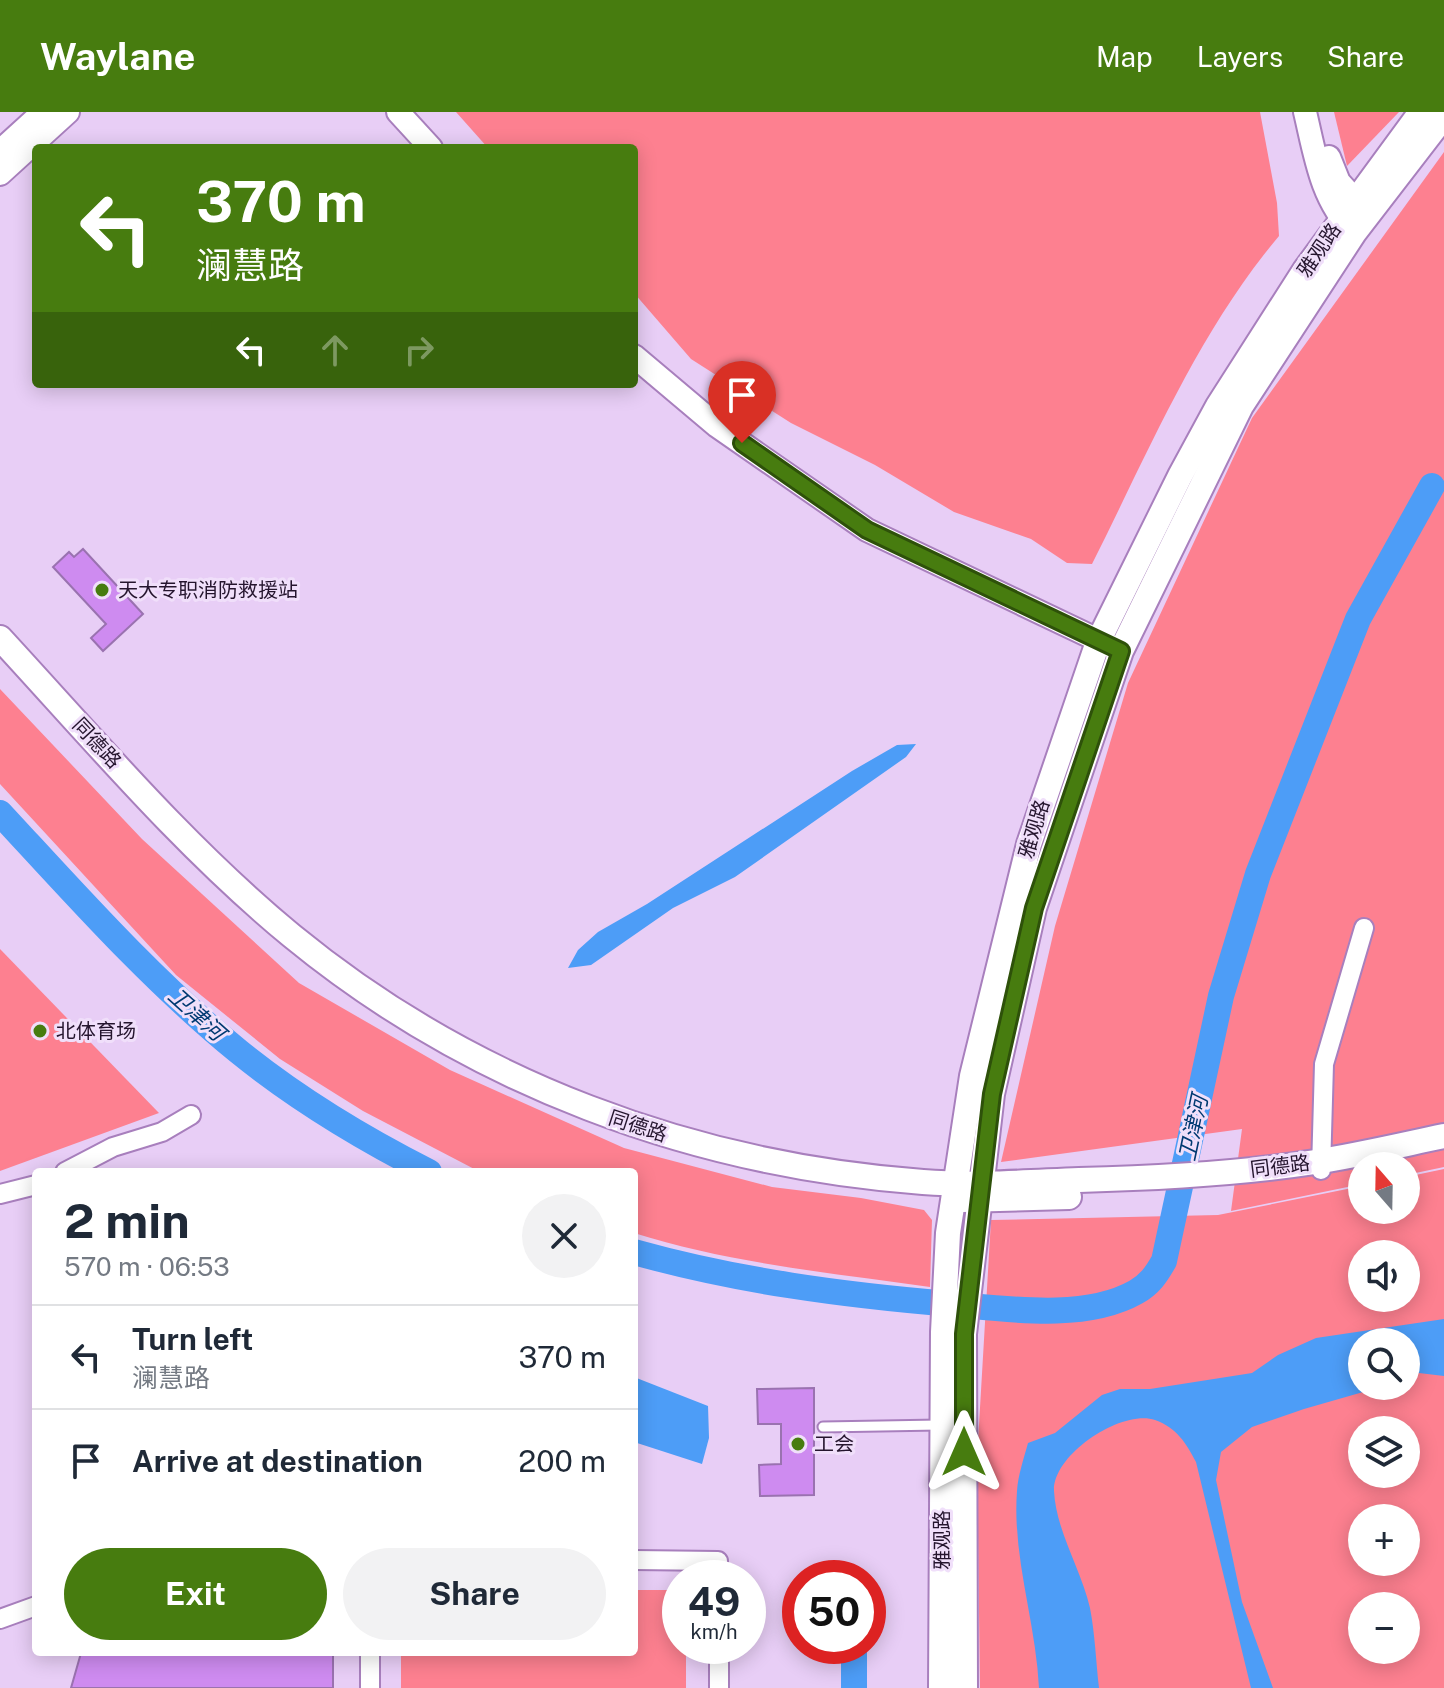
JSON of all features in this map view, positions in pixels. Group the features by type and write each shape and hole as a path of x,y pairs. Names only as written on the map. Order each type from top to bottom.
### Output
{"main road":[{"name":"雅观路","path":"965,1688 953,1333 946,1290 966,1192 992,1094 1034,908 1121,651 1241,406 1421,112"},
{"name":"雅观路","path":"941,1688 942,1425 953,1333 969,1280 966,1192 972,1076 1029,844 1098,642 1218,406 1354,217 1444,116"},
{"name":"同德路","path":"0,638 131,780 249,899 353,984 446,1042 557,1097 668,1136 800,1167 896,1179 966,1192"},
{"name":"同德路","path":"0,661 180,853 275,942 357,1003 455,1063 584,1121 707,1161 825,1187 966,1192 1226,1180 1444,1149"},
{"name":"同德路","path":"1321,1167 1444,1136"}],"street":[{"path":"0,151 43,112"},
{"path":"33,144 68,112"},
{"path":"398,112 427,144"},
{"path":"1305,112 1319,170 1354,217"},
{"path":"1318,112 1333,170 1354,217"},
{"path":"0,174 32,145"},
{"path":"638,359 717,426 867,530 1121,651"},
{"path":"1321,1167 1324,1064 1364,928"},
{"path":"73,1168 113,1147 162,1132 191,1115"},
{"path":"0,1194 32,1186"},
{"path":"638,1560 662,1563"},
{"path":"0,1619 32,1607"},
{"path":"370,1656 370,1688"},
{"path":"719,1664 719,1688"}],"lane":[{"path":"823,1427 942,1425"}],"shaded area":[{"path":"456,112 1260,112 1277,203 1279,236 1223,312 1199,353 1092,564 1067,563 1031,539 954,512 875,465 791,423 691,359 638,298 638,144 484,144"},
{"path":"1334,112 1399,112 1347,166"},
{"path":"1444,152 1444,1167 1420,1172 1420,1152 1348,1152 1348,1187 1231,1211 1242,1129 1001,1162 1055,926 1128,683 1252,418"},
{"path":"0,689 142,839 299,983 450,1070 624,1148 772,1187 861,1198 924,1210 932,1220 930,1287 743,1260 638,1234 638,1168 472,1168 363,1111 280,1059 176,975 0,784"},
{"name":"北体育场","path":"0,949 159,1113 0,1171"},
{"path":"1444,1169 1444,1688 980,1688 977,1459 991,1220 1218,1215 1348,1189 1348,1224 1420,1224 1420,1174"},
{"path":"638,1590 662,1590 662,1664 686,1664 686,1688 401,1688 401,1656 638,1656"}],"water":[{"path":"916,744 906,757 735,877 673,908 591,965 568,968 578,950 598,932 647,904 852,771 897,745"},
{"path":"1444,1319 1444,1376 1420,1373 1420,1328 1383,1328"},
{"path":"1348,1333 1348,1396 1252,1427 1221,1452 1216,1480 1242,1602 1273,1688 1251,1688 1196,1462 1175,1432 1163,1423 1141,1418 1125,1421 1092,1438 1077,1449 1057,1477 1054,1491 1059,1521 1090,1608 1099,1688 1039,1688 1016,1516 1018,1485 1028,1443 1055,1433 1102,1395 1120,1389 1150,1389 1252,1373 1278,1355 1316,1338"},
{"path":"638,1379 708,1406 709,1438 702,1464 638,1443"}],"building":[{"path":"83,549 143,614 103,651 91,638 106,624 53,567 69,552 74,557"},
{"name":"工会","path":"814,1388 814,1495 760,1496 759,1465 781,1464 781,1424 758,1424 757,1389"},
{"path":"80,1656 333,1656 333,1688 71,1688"}],"waterway":[{"name":"卫津河","path":"638,1253 791,1286 1021,1310 1093,1307 1116,1301 1149,1282 1164,1261 1221,996 1258,874 1358,619 1432,486"},
{"name":"卫津河","path":"0,813 145,966 238,1051 330,1116 422,1168"},
{"path":"854,1664 854,1688"}],"place":[{"name":"天大专职消防救援站","path":"102,590"},
{"name":"北体育场","path":"40,1031"},
{"name":"工会","path":"798,1444"}],"route":[{"path":"742,443 867,530 1121,651 1034,908 992,1094 979,1183 964,1334 964,1452"}]}
